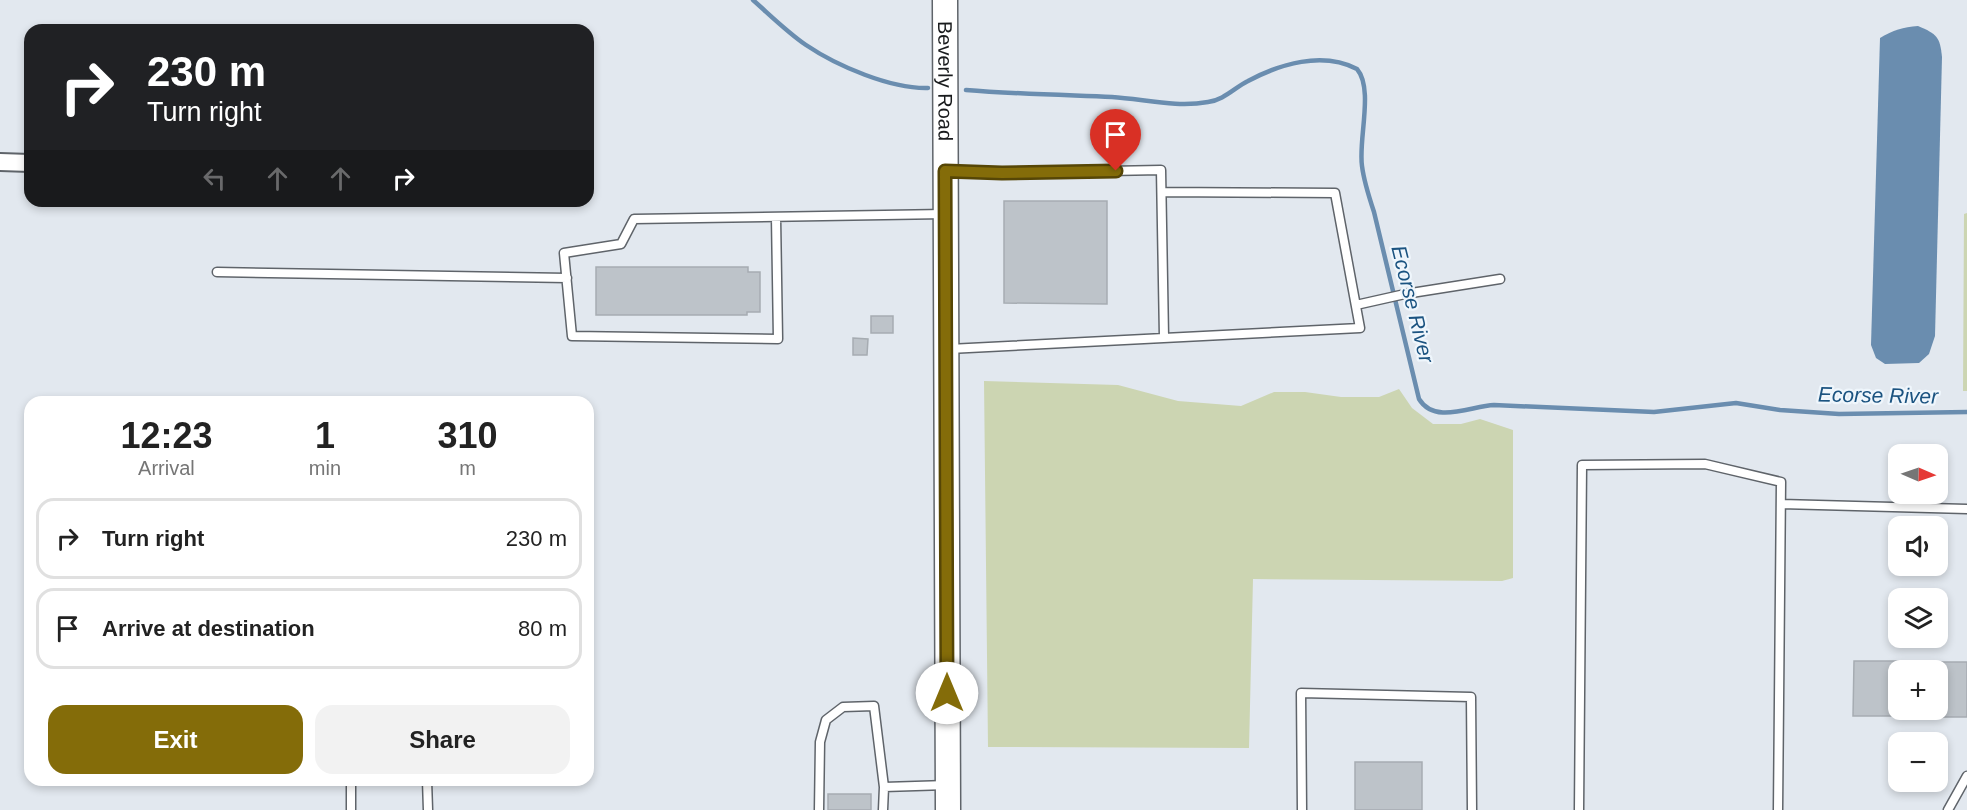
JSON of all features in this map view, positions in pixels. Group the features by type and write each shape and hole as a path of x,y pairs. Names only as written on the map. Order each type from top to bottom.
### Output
{"street":[{"name":"Beverly Road","path":"945,0 948,810"},
{"path":"0,162 24,163"}],"lane":[{"path":"945,171 1002,173 1161,170 1164,336"},
{"path":"946,349 1164,336 1360,328 1335,193 1162,192"},
{"path":"776,216 778,339 572,336 564,253 621,244 634,219 776,216 945,214"},
{"path":"217,272 567,278"},
{"path":"1356,305 1380,298 1500,279"},
{"path":"1579,810 1581,465 1706,464 1781,482 1778,810"},
{"path":"1781,504 1967,509"},
{"path":"1302,810 1301,693 1471,697 1472,810"},
{"path":"819,810 820,742 826,720 843,707 874,706 884,787 883,810"},
{"path":"1948,810 1967,776"},
{"path":"884,787 948,784"},
{"path":"351,786 351,810"},
{"path":"427,786 428,810"}],"green space":[{"path":"1967,213 1967,391 1963,391 1964,214"},
{"path":"984,381 1118,385 1178,401 1241,406 1274,392 1305,392 1341,397 1379,397 1399,389 1412,408 1433,424 1461,424 1480,419 1513,430 1513,578 1502,581 1253,579 1249,748 988,747"}],"water":[{"path":"1918,26 1936,37 1942,57 1935,336 1929,354 1919,363 1885,364 1876,358 1871,345 1880,38 1898,29"}],"building":[{"path":"1004,201 1107,201 1107,304 1004,303"},
{"path":"596,267 748,267 748,272 760,272 760,312 747,312 747,315 596,315"},
{"path":"871,316 893,316 893,333 871,333"},
{"path":"853,338 868,339 867,355 853,355"},
{"path":"1854,661 1888,661 1888,716 1853,716"},
{"path":"1948,662 1967,662 1967,717 1948,717"},
{"path":"1355,762 1422,762 1422,810 1355,810"},
{"path":"828,794 871,794 871,810 828,810"}],"waterway":[{"name":"Ecorse River","path":"753,0 799,40 833,61 865,75 898,85 928,88"},
{"name":"Ecorse River","path":"966,90 1112,97 1172,104 1196,104 1219,99 1260,75 1287,65 1316,60 1344,64 1357,69 1362,78 1365,102 1361,155 1364,178 1419,399 1426,407 1434,411 1444,413 1494,405 1654,412 1736,403 1780,410 1839,414 1967,412"}],"route":[{"path":"947,693 945,171 1002,173 1116,171"}]}
